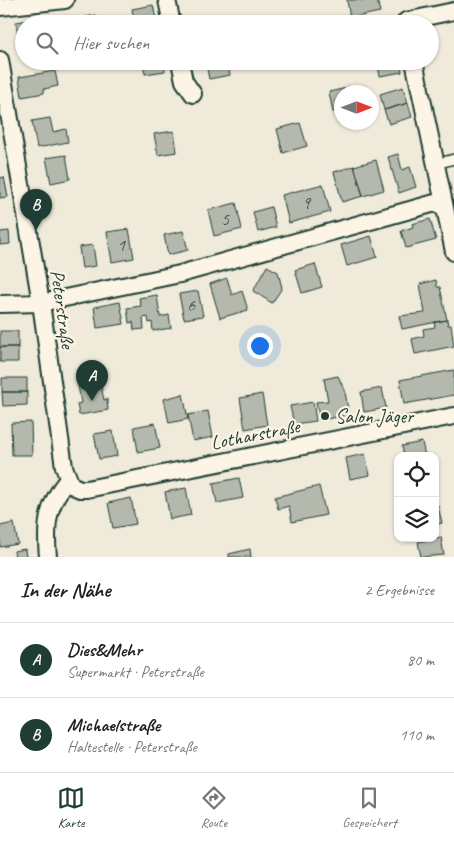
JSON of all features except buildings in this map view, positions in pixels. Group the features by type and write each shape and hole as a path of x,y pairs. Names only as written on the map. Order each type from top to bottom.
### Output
{"street":[{"path":"0,7 65,0"},
{"path":"166,0 170,15"},
{"path":"437,15 454,11"},
{"name":"Peterstraße","path":"0,60 8,151 41,302 61,452 68,479"},
{"path":"182,70 184,81 193,94"},
{"path":"416,70 454,252"},
{"path":"0,304 41,302 180,274 435,202 446,208"},
{"name":"Lotharstraße","path":"68,479 74,488 87,489 454,416"},
{"path":"48,557 47,533 50,506 58,491 68,479"}],"lane":[{"path":"436,164 454,159"}],"place":[{"name":"Michaelstraße","path":"36,230"},
{"name":"Dies&Mehr","path":"92,401"},
{"name":"Salon Jäger","path":"325,416"}]}
